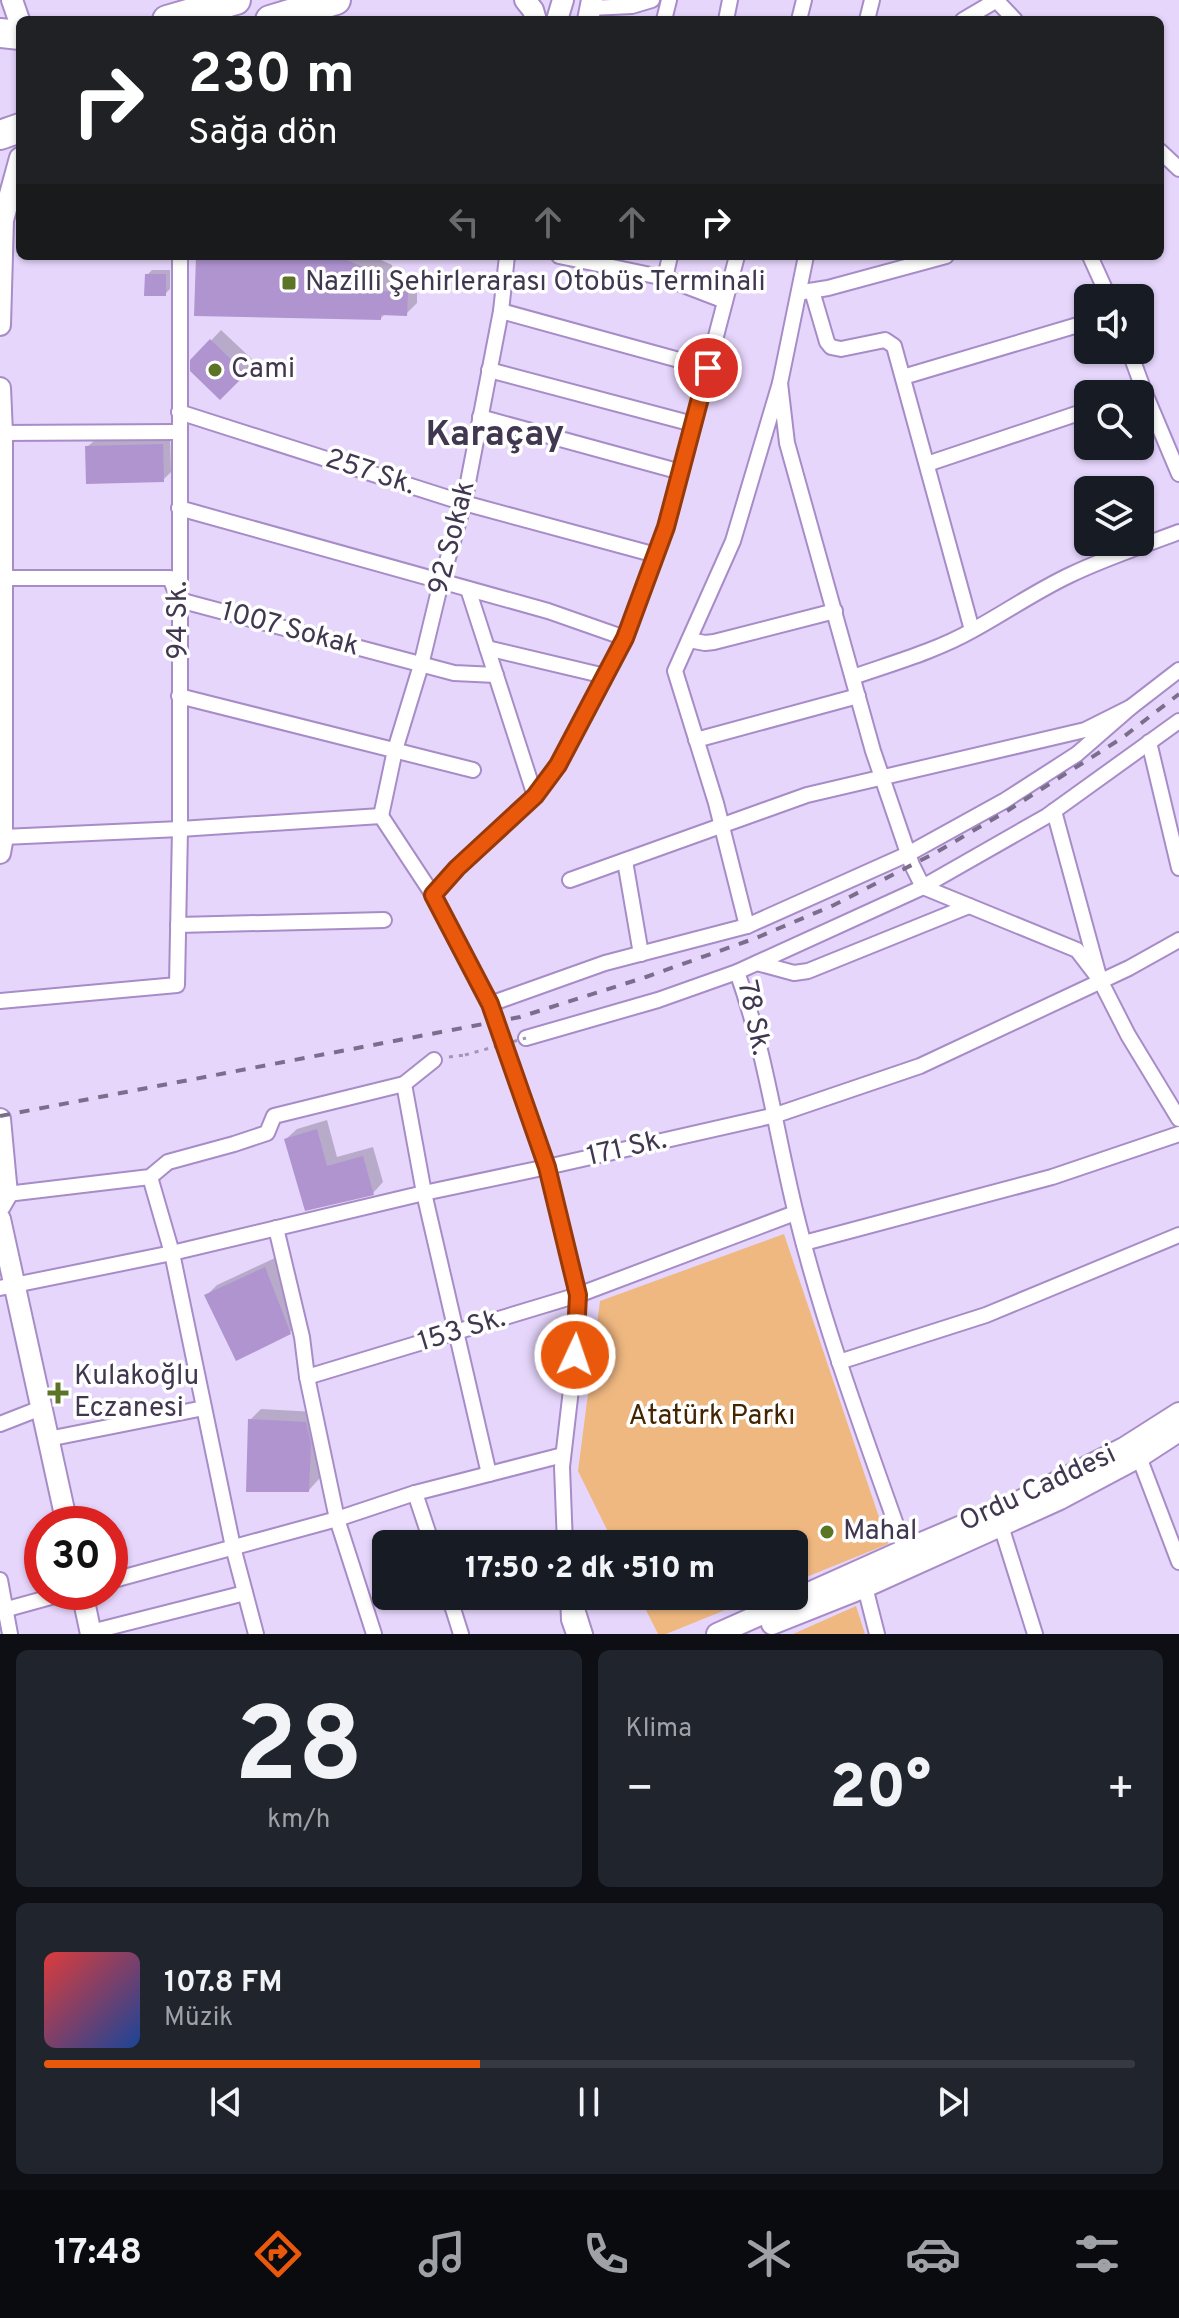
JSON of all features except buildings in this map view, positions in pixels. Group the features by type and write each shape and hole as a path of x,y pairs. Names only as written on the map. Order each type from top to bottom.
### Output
{"highway":[{"path":"181,16 236,0"},
{"path":"283,16 336,0"}],"main road":[{"path":"0,325 3,220 16,173"},
{"path":"0,388 1,839"},
{"path":"0,1119 3,1200"},
{"path":"0,1219 7,1286 41,1408 63,1506"},
{"name":"Ordu Caddesi","path":"750,1634 860,1580 905,1550 1018,1502 1124,1448 1179,1413"},
{"name":"Ordu Caddesi","path":"717,1634 1001,1526 1139,1457 1179,1431"},
{"path":"86,1610 91,1633"}],"street":[{"path":"590,9 632,6 652,0"},
{"path":"970,16 996,0 1011,16"},
{"name":"94 Sk.","path":"0,1001 177,985 180,260"},
{"name":"92 Sokak","path":"381,816 395,750 464,503 501,311 507,260"},
{"path":"603,260 665,278 725,301"},
{"path":"665,278 669,260"},
{"path":"433,895 457,868 535,796 558,765 625,638 666,527 736,260"},
{"path":"747,926 722,826 675,671 733,541 805,292 806,260"},
{"path":"805,292 930,260"},
{"path":"1092,260 1103,284"},
{"path":"805,292 831,347 838,349 888,341 894,346 972,630"},
{"path":"501,311 708,368"},
{"path":"903,377 1074,326"},
{"path":"489,370 693,424"},
{"path":"780,383 787,443 858,696 882,778 908,854 923,887 1077,950 1100,980 1128,1035 1179,1119"},
{"name":"257 Sk.","path":"179,412 464,503 656,555"},
{"path":"927,464 1074,415"},
{"path":"480,417 681,472"},
{"path":"1154,422 1179,474"},
{"path":"1,433 179,432"},
{"path":"179,508 548,611 625,638"},
{"path":"853,677 918,654 972,630 1066,577 1179,532"},
{"name":"1007 Sokak","path":"2,578 170,578 179,600 454,673 496,675"},
{"path":"468,589 535,796"},
{"path":"689,640 714,642 835,611"},
{"path":"487,648 605,676"},
{"path":"490,1004 605,963 747,926 908,854 1004,801 1077,754 1179,670"},
{"path":"179,696 473,770"},
{"path":"696,740 858,696"},
{"path":"570,880 807,795 1085,730 1131,707"},
{"name":"78 Sk.","path":"905,1550 839,1362 795,1213 776,1115 750,1008 737,972 923,887 1054,811 1179,721"},
{"path":"1149,742 1179,868"},
{"path":"1054,811 1100,980"},
{"path":"1,839 381,816 433,895 490,1004 547,1167 578,1295 575,1355 563,1455 565,1530"},
{"path":"625,861 641,954"},
{"path":"757,963 794,973 808,971 969,906"},
{"path":"178,925 384,920"},
{"name":"171 Sk.","path":"7,1286 172,1253 776,1115 920,1066 1129,968 1179,940"},
{"path":"526,1038 658,1000 737,972"},
{"path":"3,1200 150,1177 168,1162 267,1133 274,1116 404,1084 434,1060"},
{"path":"404,1084 424,1193 489,1474"},
{"path":"804,1243 1052,1177 1179,1134"},
{"path":"150,1177 172,1253 233,1547 255,1633"},
{"name":"153 Sk.","path":"307,1377 578,1295 795,1213"},
{"path":"276,1228 302,1337 307,1377 337,1519 374,1634"},
{"path":"839,1362 986,1315 1179,1235"},
{"path":"0,1424 41,1408"},
{"path":"48,1439 204,1408"},
{"path":"128,1576 337,1519 415,1493 563,1455"},
{"path":"1139,1457 1179,1562"},
{"path":"415,1493 427,1530"},
{"path":"1001,1526 1035,1634"},
{"path":"0,1580 3,1610 10,1634"},
{"path":"860,1580 877,1634"},
{"path":"91,1633 245,1593"},
{"path":"3,1610 24,1604"},
{"path":"453,1610 461,1634"},
{"path":"569,1610 574,1634"},
{"path":"576,1610 585,1634"}],"path":[{"path":"434,1060 526,1038"}],"green space":[{"name":"Atatürk Parkı","path":"784,1234 888,1544 808,1576 808,1530 607,1530 578,1471 600,1301"},
{"path":"856,1606 865,1634 793,1634"},
{"path":"646,1610 725,1610 666,1634 658,1634"}],"railway":[{"path":"0,1116 520,1017 756,938 834,905 935,853 1122,738 1179,694"}],"place":[{"name":"Nazilli Şehirlerarası Otobüs Terminali","path":"289,283"},
{"name":"Cami","path":"215,370"},
{"name":"Kulakoğlu Eczanesi","path":"58,1393"},
{"name":"Mahal","path":"827,1532"}],"district":[{"name":"Karaçay","path":"495,436"}],"route":[{"path":"575,1355 578,1295 547,1167 490,1004 433,895 457,868 535,796 558,765 625,638 666,527 708,368"}]}
